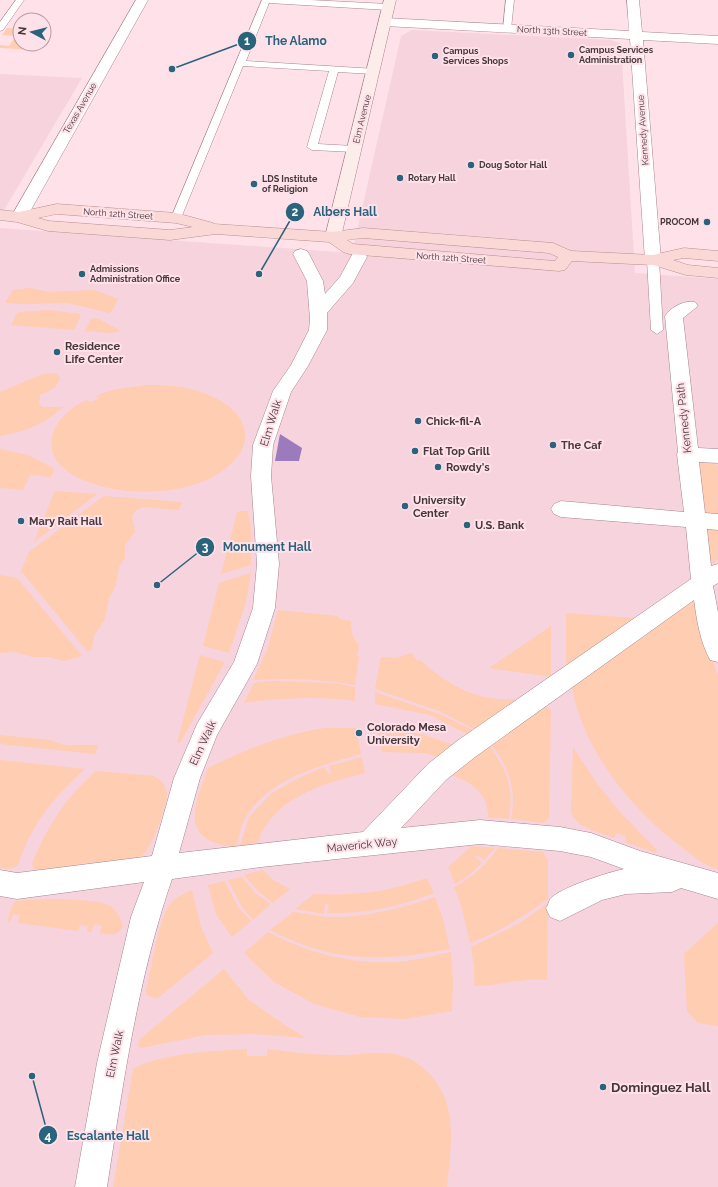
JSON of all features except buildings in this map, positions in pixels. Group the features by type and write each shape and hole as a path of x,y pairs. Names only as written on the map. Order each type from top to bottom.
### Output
{"main road":[{"name":"North 12th Street","path":"0,216 19,216 57,209 176,218 216,228 333,237 363,233 430,237 553,248 568,256 653,260 686,270 718,272"},
{"name":"North 12th Street","path":"19,216 48,226 170,235 216,228"},
{"name":"North 12th Street","path":"653,260 684,253 718,256"}],"street":[{"name":"Texas Avenue","path":"19,216 142,0"},
{"name":"Kennedy Avenue","path":"633,0 653,260"},
{"name":"Elm Avenue","path":"333,237 389,3"},
{"name":"North 13th Street","path":"385,22 718,40"},
{"name":"Elm Walk","path":"92,1187 112,1063 145,917 162,868 187,778 206,732 245,664 264,608 268,564 261,476 263,445 282,391 300,366 318,330 319,311 315,281 301,254"},
{"path":"319,311 347,279 359,257"},
{"name":"Kennedy Path","path":"681,311 687,454 695,520 710,578 710,631 718,653"},
{"path":"687,454 718,456"},
{"path":"561,509 718,522"},
{"path":"369,844 437,772 466,749 646,620 710,578"},
{"name":"Maverick Way","path":"0,883 17,886 480,832 560,839 591,845 640,863 706,883"},
{"path":"560,908 601,886 620,882 651,879 706,883"}],"lane":[{"path":"0,28 20,0"},
{"path":"176,218 266,0 389,3"},
{"path":"507,29 510,0"},
{"path":"240,63 373,71"},
{"path":"334,69 312,147 354,149"},
{"path":"653,260 657,330"}],"shaded area":[{"path":"7,28 12,28 12,36 2,35"},
{"name":"Colorado Mesa University","path":"412,30 611,40 619,43 621,45 635,273 718,279 718,1187 0,1187 0,228 352,253 401,36"},
{"path":"12,42 12,49 0,48 0,45 9,46"},
{"path":"0,74 82,78 0,217"},
{"path":"30,288 49,292 94,290 118,299 112,311 109,313 68,303 5,303 13,290"},
{"path":"49,310 81,315 74,330 11,325 17,313"},
{"path":"97,318 121,331 109,333 85,331 91,319"},
{"path":"43,374 57,374 60,378 59,381 53,389 40,395 39,404 43,407 63,407 41,423 26,430 0,436 0,392"},
{"path":"146,385 164,385 188,388 210,395 234,412 242,422 245,434 244,446 236,459 221,472 206,481 187,487 144,492 101,486 82,479 66,470 57,461 52,450 54,430 68,412 87,400 90,402 99,399 96,396 112,390"},
{"path":"280,434 302,448 299,461 275,461"},
{"path":"0,449 28,455 53,468 54,471 51,477 30,475 23,490 0,488"},
{"path":"698,459 708,460 718,466 718,515 703,514"},
{"path":"55,491 97,494 34,542"},
{"path":"104,496 182,502 179,510 143,507 135,511 133,514 132,516 135,532 125,545 125,558 119,567 116,585 109,598 105,619 94,636 92,649 88,652 21,571 29,552"},
{"path":"241,511 248,511 251,528 251,565 221,574 237,513"},
{"path":"705,528 718,529 718,559 709,566"},
{"path":"251,573 246,602 229,653 203,646 219,583"},
{"path":"0,575 17,578 82,656 64,661 49,657 32,657 15,652 0,653"},
{"path":"693,599 696,600 702,629 718,676 718,869 701,862 667,836 630,799 613,778 586,733 577,710 572,686"},
{"path":"278,610 338,616 340,619 351,621 352,634 359,645 355,685 330,681 279,679 253,680 267,650"},
{"path":"566,613 635,618 566,666"},
{"path":"551,626 551,677 489,668"},
{"path":"411,653 418,661 420,660 441,677 463,690 487,698 514,699 515,702 476,730 439,711 375,689 381,657 396,658"},
{"path":"200,655 225,662 180,743 177,743"},
{"path":"272,681 334,683 355,687 355,701 327,698 300,698 244,703 254,683"},
{"path":"375,692 442,715 474,731 469,735 430,715 375,704"},
{"path":"545,706 551,710 549,818 544,823 511,819 513,798 510,779 503,761 491,744"},
{"path":"325,728 356,728 361,754 330,763 298,775 270,791 247,815 239,834 237,847 217,844 205,838 200,833 195,821 195,808 208,768 236,755 279,739 294,734"},
{"path":"377,728 421,734 454,745 437,757 425,753 382,752"},
{"path":"0,735 50,740 63,745 98,745 95,754 0,744"},
{"path":"489,745 505,771 508,780 511,798 509,819 488,817 485,801 477,789 464,780 449,774 459,767 465,769 460,766"},
{"path":"573,747 596,782 618,810 657,850 656,853 625,842 626,836 616,833 614,838 589,829 578,822 574,817 571,812"},
{"path":"362,757 365,773 318,787 302,794 275,814 265,827 258,842 240,846 249,817 272,793 295,780 324,767 329,774 331,773 329,766"},
{"path":"0,760 85,769 44,812 30,836 18,865 9,869 0,868"},
{"path":"96,771 154,776 164,784 167,792 165,806 155,835 147,850 138,858 113,865 95,868 95,862 79,864 78,869 35,870 32,864 44,837 58,813 75,792"},
{"path":"472,846 495,848 484,860 477,855 475,857 482,863 468,876 455,884 448,867"},
{"path":"498,848 543,852 548,860 548,899 510,924 470,943 461,905 454,887 479,870"},
{"path":"263,870 273,880 290,889 273,903 258,891 244,875"},
{"path":"242,877 255,893 271,904 253,920 241,906 228,880"},
{"path":"427,878 434,893 395,906 368,911 327,913 329,905 325,904 324,914 295,909 314,894 358,894 399,887"},
{"path":"225,881 238,907 251,921 232,937 216,914 208,885"},
{"path":"192,890 201,927 213,953 158,998 151,997 146,994 146,990 163,919 171,903 181,895"},
{"path":"435,897 443,919 450,949 401,956 358,957 316,949 270,930 293,912 327,917 355,916 395,909"},
{"path":"64,899 102,903 115,910 120,917 123,926 119,932 110,935 100,933 102,926 95,924 91,932 87,932 88,926 80,925 78,931 18,923 20,915 13,914 10,922 7,921 12,906 16,901"},
{"path":"548,903 547,980 538,979 474,986 474,967 471,947 520,923"},
{"path":"718,923 718,1026 698,1023 687,1011 684,954"},
{"path":"268,932 320,953 358,961 395,962 419,959 451,952 453,980 452,1011 405,1019 360,1017 314,1004 274,982 244,953"},
{"path":"224,969 249,1000 306,1038 255,1034 206,1035 141,1048 138,1046 140,1039"},
{"path":"247,1049 247,1056 267,1056 267,1049 328,1055 372,1053 396,1054 420,1065 437,1083 448,1107 451,1137 447,1187 113,1187 133,1069 158,1059 172,1056"}],"place":[{"name":"Campus Services Administration","path":"571,55"},
{"name":"Campus Services Shops","path":"435,56"},
{"name":"The Alamo","path":"172,69"},
{"name":"Doug Sotor Hall","path":"471,165"},
{"name":"Rotary Hall","path":"400,178"},
{"name":"LDS Institute of Religion","path":"254,184"},
{"name":"PROCOM","path":"707,222"},
{"name":"Admissions Administration Office","path":"82,274"},
{"name":"Albers Hall","path":"259,274"},
{"name":"Residence Life Center","path":"57,352"},
{"name":"Chick-fil-A","path":"418,421"},
{"name":"The Caf","path":"553,445"},
{"name":"Flat Top Grill","path":"415,451"},
{"name":"Rowdy's","path":"438,467"},
{"name":"University Center","path":"405,506"},
{"name":"Mary Rait Hall","path":"21,521"},
{"name":"U.S. Bank","path":"467,525"},
{"name":"Monument Hall","path":"157,585"},
{"name":"Colorado Mesa University","path":"359,733"},
{"name":"Escalante Hall","path":"32,1076"},
{"name":"Dominguez Hall","path":"603,1087"}]}
